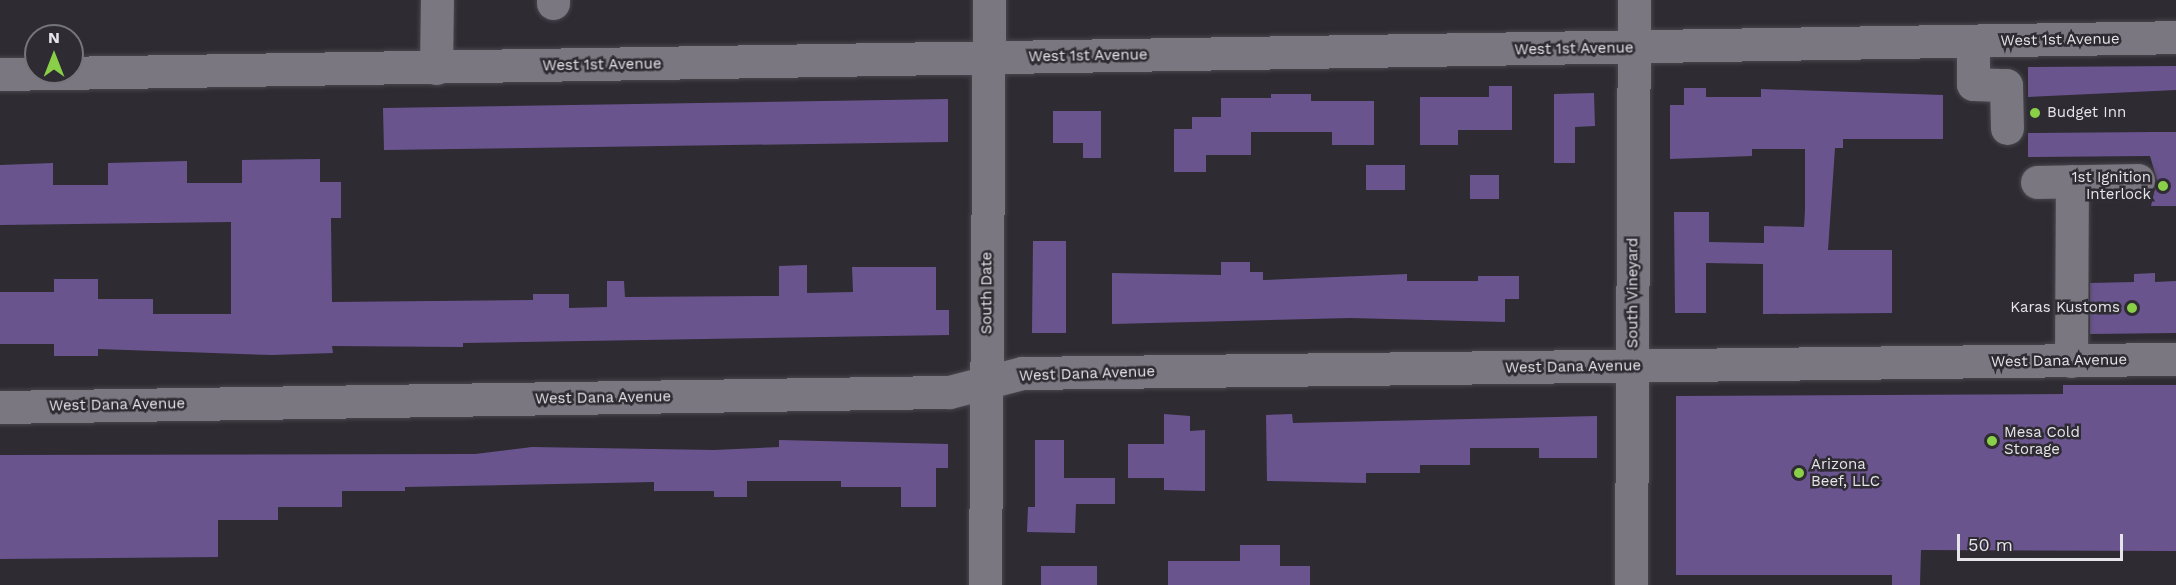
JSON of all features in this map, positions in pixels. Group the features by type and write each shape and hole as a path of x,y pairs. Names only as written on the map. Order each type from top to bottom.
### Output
{"street":[{"path":"436,68 437,0"},
{"name":"South Date","path":"985,585 989,0"},
{"name":"South Vineyard","path":"1630,585 1634,0"},
{"name":"West 1st Avenue","path":"0,74 2176,37"},
{"path":"1972,42 1972,84 2006,85 2007,128"},
{"path":"2037,182 2138,180"},
{"path":"2071,362 2072,181"},
{"name":"West Dana Avenue","path":"0,407 949,392 1022,373 2176,359"}],"building":[{"path":"2176,66 2176,90 2028,97 2028,67"},
{"path":"1489,86 1512,86 1512,130 1458,130 1458,145 1420,145 1420,97 1489,97"},
{"path":"1684,88 1706,88 1706,97 1761,97 1761,89 1943,95 1943,139 1843,139 1843,148 1835,148 1828,250 1892,250 1892,313 1763,314 1763,264 1706,263 1706,313 1675,313 1674,212 1709,212 1709,242 1764,243 1764,226 1804,227 1805,210 1805,149 1752,149 1752,156 1670,159 1670,105 1684,105"},
{"path":"1594,93 1595,126 1575,127 1575,163 1554,163 1554,94"},
{"path":"1271,94 1311,94 1311,101 1374,101 1374,145 1332,145 1332,132 1251,132 1251,155 1206,155 1206,172 1174,172 1174,129 1192,129 1192,117 1221,117 1221,98 1271,98"},
{"path":"948,99 948,142 384,150 383,108"},
{"path":"1053,111 1101,111 1101,158 1083,158 1083,143 1053,143"},
{"path":"2176,132 2176,206 2151,206 2157,180 2150,156 2028,157 2028,133"},
{"path":"320,159 320,182 341,182 341,218 331,218 332,302 533,300 533,294 569,294 569,308 607,307 607,281 624,281 625,297 779,296 779,266 807,265 807,293 853,292 852,267 936,267 936,310 949,310 949,335 463,343 463,347 332,346 333,353 272,355 98,349 98,356 54,356 54,344 0,344 0,292 54,292 54,279 98,279 98,299 153,299 153,314 231,314 231,222 0,225 0,165 53,163 53,185 108,185 108,163 187,161 187,183 242,183 242,160"},
{"path":"1366,165 1405,165 1405,190 1366,190"},
{"path":"1470,175 1499,175 1499,199 1470,199"},
{"path":"1033,241 1066,241 1066,333 1032,333"},
{"path":"1221,262 1250,262 1250,272 1263,272 1263,280 1407,274 1407,281 1478,281 1478,276 1519,276 1519,299 1505,299 1505,322 1350,318 1112,324 1112,273 1221,275"},
{"name":"Karas Kustoms","path":"2155,273 2155,282 2176,281 2176,333 2090,334 2090,283 2134,282 2134,274"},
{"path":"2063,385 2176,385 2176,551 1921,550 1920,585 1892,585 1892,575 1676,575 1676,396 2063,394"},
{"path":"1164,414 1190,416 1190,431 1205,430 1205,491 1164,490 1164,478 1128,478 1128,444 1164,444"},
{"path":"1292,414 1293,423 1597,416 1597,458 1539,458 1539,448 1470,448 1470,465 1420,465 1420,473 1366,473 1366,483 1267,481 1266,415"},
{"path":"779,440 948,444 948,468 936,468 936,507 901,507 901,487 841,487 841,481 747,481 747,497 714,497 714,491 654,491 654,482 405,487 405,491 342,491 342,507 278,507 278,520 218,520 218,557 0,559 0,455 475,454 532,447 714,450 779,447"},
{"path":"1035,440 1064,440 1064,478 1115,478 1115,504 1076,504 1075,533 1027,532 1028,507 1035,507"},
{"path":"1240,545 1280,545 1280,566 1310,566 1310,585 1168,585 1168,561 1240,561"},
{"path":"1041,566 1097,566 1097,585 1041,585"}],"place":[{"name":"Budget Inn","path":"2035,113"},
{"name":"1st Ignition Interlock","path":"2163,186"},
{"name":"Karas Kustoms","path":"2132,308"},
{"name":"Mesa Cold Storage","path":"1992,441"},
{"name":"Arizona Beef, LLC","path":"1799,473"}]}
